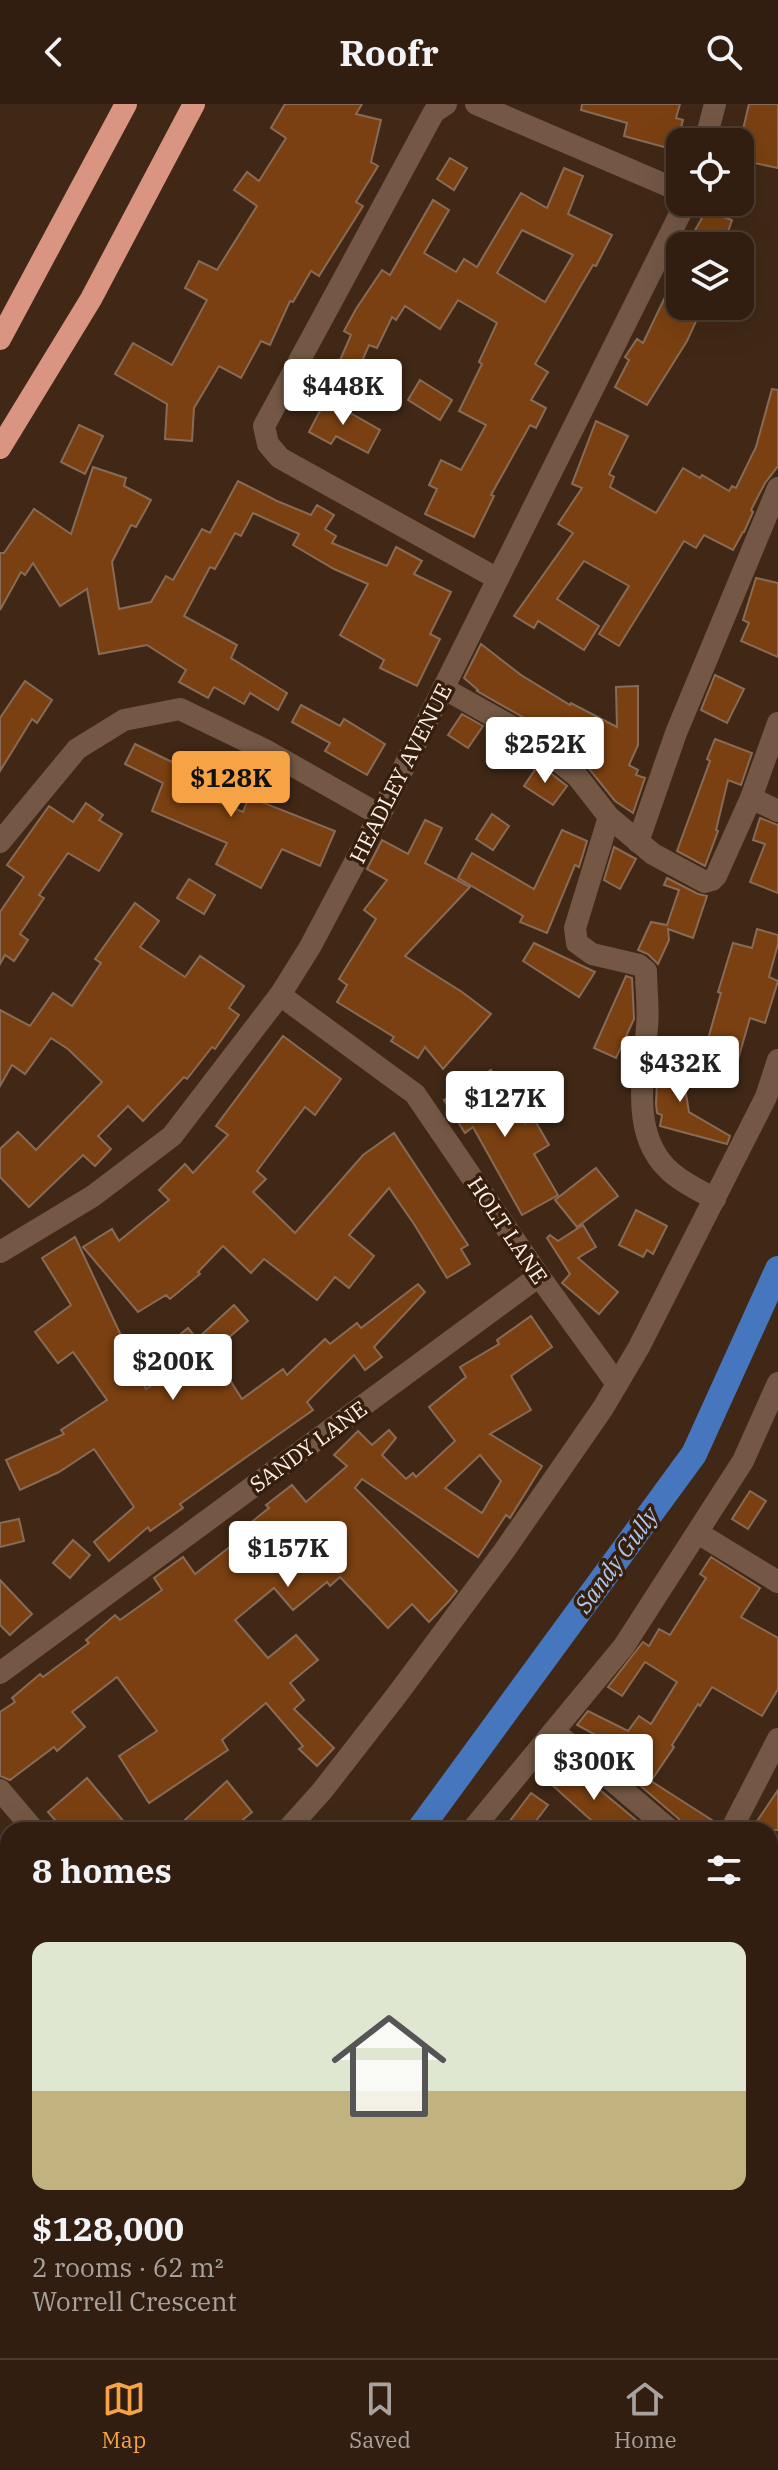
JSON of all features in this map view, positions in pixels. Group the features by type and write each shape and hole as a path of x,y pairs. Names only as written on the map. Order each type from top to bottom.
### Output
{"highway":[{"path":"0,339 126,104"},
{"path":"0,448 91,299 194,104"}],"street":[{"path":"446,104 434,112 264,426 268,444 280,458 498,579"},
{"path":"476,104 666,185"},
{"path":"709,128 715,104"},
{"name":"HEADLEY AVENUE","path":"0,1252 93,1196 172,1136 280,995 310,947 380,815 679,216"},
{"path":"638,842 676,733 778,488"},
{"path":"443,688 518,730 577,776 609,817 638,842 653,854 705,882 716,876 751,798 778,723"},
{"path":"0,842 77,749 124,720 180,709 267,751 380,815"},
{"path":"751,798 778,811"},
{"path":"609,817 575,928 577,943 592,954 639,965 646,971 648,1025 642,1076 643,1125 655,1152 669,1171 715,1199"},
{"name":"HOLT LANE","path":"280,995 415,1094 617,1384"},
{"path":"294,1822 322,1791 468,1599 617,1384 639,1347 766,1097 778,1060"},
{"name":"SANDY LANE","path":"0,1673 539,1276"},
{"path":"479,1822 624,1646 743,1461 778,1383"},
{"path":"698,1533 778,1582"},
{"path":"554,1731 661,1822"},
{"path":"735,1822 778,1739"},
{"path":"0,1790 27,1822"}],"building":[{"path":"285,104 362,104 356,114 381,120 371,162 378,166 356,202 363,206 319,276 311,271 293,302 290,301 270,345 261,341 241,378 219,366 194,408 192,441 165,439 167,404 115,374 133,343 172,365 207,300 185,288 199,261 217,270 257,206 234,190 247,172 259,181 286,138 271,128"},
{"path":"582,104 680,104 676,118 683,120 681,128 666,128 666,148 624,136 627,123 581,110"},
{"path":"749,104 778,104 778,168 754,163 754,128 743,128"},
{"path":"450,158 467,168 454,190 437,179"},
{"path":"564,168 583,176 568,214 612,235 535,364 548,372 531,400 546,408 536,428 530,425 491,495 494,496 474,537 425,514 437,489 429,485 441,460 461,470 486,425 459,411 482,364 479,362 497,323 458,300 440,329 405,306 396,320 392,317 377,348 369,345 350,389 331,381 351,335 344,331 356,309 382,270 390,275 433,200 449,210 424,253 456,272 464,259 477,267 521,193 547,208","holes":["522,230 573,255 545,302 497,273"]},
{"path":"703,216 732,220 728,232 694,232"},
{"path":"666,295 666,320 697,320 647,405 615,387 629,360 625,357 637,339 643,343"},
{"path":"420,380 452,400 440,420 408,400"},
{"path":"772,389 778,390 778,466 765,483 733,550 704,535 696,548 684,541 619,646 599,634 629,586 584,561 557,599 599,626 584,650 538,621 534,628 514,616 573,533 558,524 582,488 572,484 596,421 628,436 609,474 614,477 610,487 656,513 683,468 729,491 732,486 736,488 756,447"},
{"path":"326,399 380,430 368,453 336,436 331,444 309,432"},
{"path":"79,425 103,436 85,474 61,462"},
{"path":"93,467 126,478 124,486 151,500 136,527 131,525 112,562 119,609 151,602 166,576 173,580 202,529 210,533 238,481 311,515 317,505 334,515 325,529 336,536 332,543 387,566 396,547 422,561 414,574 451,592 430,634 440,639 417,686 380,668 384,660 340,635 368,584 293,545 299,534 253,513 241,536 235,533 215,569 210,567 184,616 237,645 231,658 287,693 278,710 250,693 244,704 214,687 208,698 179,682 186,670 147,645 99,654 87,589 60,606 33,563 25,575 21,572 0,610 0,553 4,553 34,509 71,534"},
{"path":"756,578 778,583 778,657 741,641 749,623 743,620"},
{"path":"481,644 521,675 570,705 617,727 616,687 638,686 638,745 629,765 638,770 636,775 645,778 633,813 615,801 586,765 526,719 477,691 464,678"},
{"path":"715,675 744,689 727,723 701,710"},
{"path":"25,681 52,700 37,723 32,719 0,771 0,718"},
{"path":"301,705 340,726 344,719 385,744 367,775 325,751 330,743 292,722"},
{"path":"462,714 483,726 468,748 448,735"},
{"path":"715,739 752,753 741,785 728,780 718,831 705,866 677,851"},
{"path":"135,744 172,762 175,754 211,769 200,795 243,812 249,797 335,831 320,866 282,849 261,888 216,864 227,843 152,811 163,783 125,764"},
{"path":"539,764 567,786 553,805 524,786"},
{"path":"86,803 103,815 99,820 122,834 99,871 68,853 39,895 44,898 20,934 28,940 14,961 5,955 0,964 0,912 24,877 7,865 49,806 73,822"},
{"path":"492,814 509,826 493,850 476,839"},
{"path":"760,818 778,825 778,893 750,882 765,844 753,840"},
{"path":"425,820 442,828 425,863 470,887 405,956 491,1014 443,1069 425,1047 418,1058 391,1041 394,1037 337,1002 347,985 339,979 376,919 364,910 387,880 367,869 382,840 408,854"},
{"path":"562,830 587,841 579,867 575,865 547,933 520,922 523,916 458,878 472,853 534,889"},
{"path":"614,847 636,859 620,889 604,880"},
{"path":"667,878 707,896 693,938 668,929 669,940 658,964 648,954 638,950 651,922 667,925 679,890 664,885"},
{"path":"189,879 215,895 204,914 177,898"},
{"path":"135,903 159,921 140,947 185,977 200,956 244,986 229,1008 239,1015 215,1049 212,1047 187,1079 184,1077 143,1121 128,1106 98,1136 111,1149 95,1166 83,1155 29,1207 0,1177 0,1149 18,1132 36,1150 102,1082 68,1049 51,1038 25,1074 12,1065 0,1086 0,1010 30,1026 53,993 72,1006 101,963 95,959"},
{"path":"757,929 778,935 769,977 778,981 765,1023 750,1018 730,1087 697,1078 733,943 752,948"},
{"path":"534,943 595,972 579,997 523,961"},
{"path":"626,976 632,978 634,1019 616,1058 594,1048"},
{"path":"283,1036 341,1079 315,1115 305,1107 257,1171 266,1179 253,1192 295,1233 363,1155 394,1133 468,1245 461,1249 470,1264 447,1278 389,1188 349,1235 374,1256 349,1288 335,1277 317,1300 264,1259 251,1273 223,1246 198,1272 200,1274 170,1299 166,1295 138,1312 83,1247 112,1229 119,1241 169,1200 159,1190 185,1164 193,1173 228,1135 216,1126"},
{"path":"658,1058 680,1058 689,1112 730,1136 727,1144 660,1126 662,1115 657,1113 656,1104"},
{"path":"491,1070 525,1123 533,1117 549,1145 534,1154 558,1195 522,1215 473,1127 465,1133 444,1100"},
{"path":"596,1168 618,1196 577,1227 555,1200"},
{"path":"636,1210 667,1226 653,1254 647,1250 643,1257 619,1245"},
{"path":"583,1225 596,1247 578,1258 618,1292 599,1314 562,1283 570,1274 547,1238 550,1235 558,1241"},
{"path":"75,1237 146,1389 182,1366 166,1346 188,1328 197,1339 234,1305 248,1321 212,1352 242,1399 283,1369 287,1375 325,1339 330,1344 357,1323 361,1328 418,1284 425,1292 374,1347 382,1357 365,1370 354,1355 307,1402 313,1410 180,1504 183,1508 150,1531 148,1527 109,1561 94,1542 134,1507 94,1449 59,1472 20,1490 6,1460 64,1434 61,1430 107,1400 73,1352 58,1363 35,1332 71,1305 42,1258"},
{"path":"531,1316 552,1347 511,1376 531,1410 490,1434 542,1466 510,1518 506,1515 478,1557 362,1479 355,1488 457,1591 449,1601 429,1622 412,1604 388,1628 340,1577 330,1586 327,1582 293,1610 274,1588 235,1620 268,1658 296,1635 318,1660 290,1683 304,1700 294,1709 334,1748 317,1766 299,1749 303,1746 266,1703 222,1740 228,1750 149,1803 119,1756 157,1731 117,1677 72,1712 85,1727 57,1751 54,1747 10,1780 0,1776 0,1712 15,1702 12,1698 40,1674 43,1677 89,1643 86,1640 115,1615 120,1620 162,1590 154,1578 183,1557 195,1574 236,1542 233,1537 292,1485 306,1502 347,1466 334,1455 358,1431 372,1445 389,1430 396,1438 382,1455 406,1479 413,1473 416,1477 455,1441 429,1407 466,1377 460,1367 499,1344 497,1340","holes":["480,1455 501,1481 482,1513 445,1488"]},
{"path":"750,1491 766,1501 748,1529 732,1519"},
{"path":"19,1519 24,1541 0,1547 0,1523"},
{"path":"73,1540 90,1555 70,1578 53,1563"},
{"path":"711,1557 760,1588 741,1617 778,1638 778,1689 762,1716 712,1687 700,1706 698,1704 651,1781 715,1822 680,1822 608,1758 618,1747 577,1725 588,1711 628,1731 639,1716 651,1724 677,1682 645,1662 622,1696 608,1687 643,1642 649,1646 659,1629 670,1635 706,1578 700,1574"},
{"path":"0,1580 32,1614 10,1635 0,1625"},
{"path":"570,1764 639,1822 593,1822 551,1784"},
{"path":"87,1778 124,1822 57,1822 48,1812"},
{"path":"227,1781 252,1812 240,1822 183,1822"},
{"path":"778,1790 778,1822 756,1822"},
{"path":"531,1793 548,1805 535,1822 509,1822"}],"waterway":[{"name":"Sandy Gully","path":"425,1822 694,1454 778,1269"}]}
